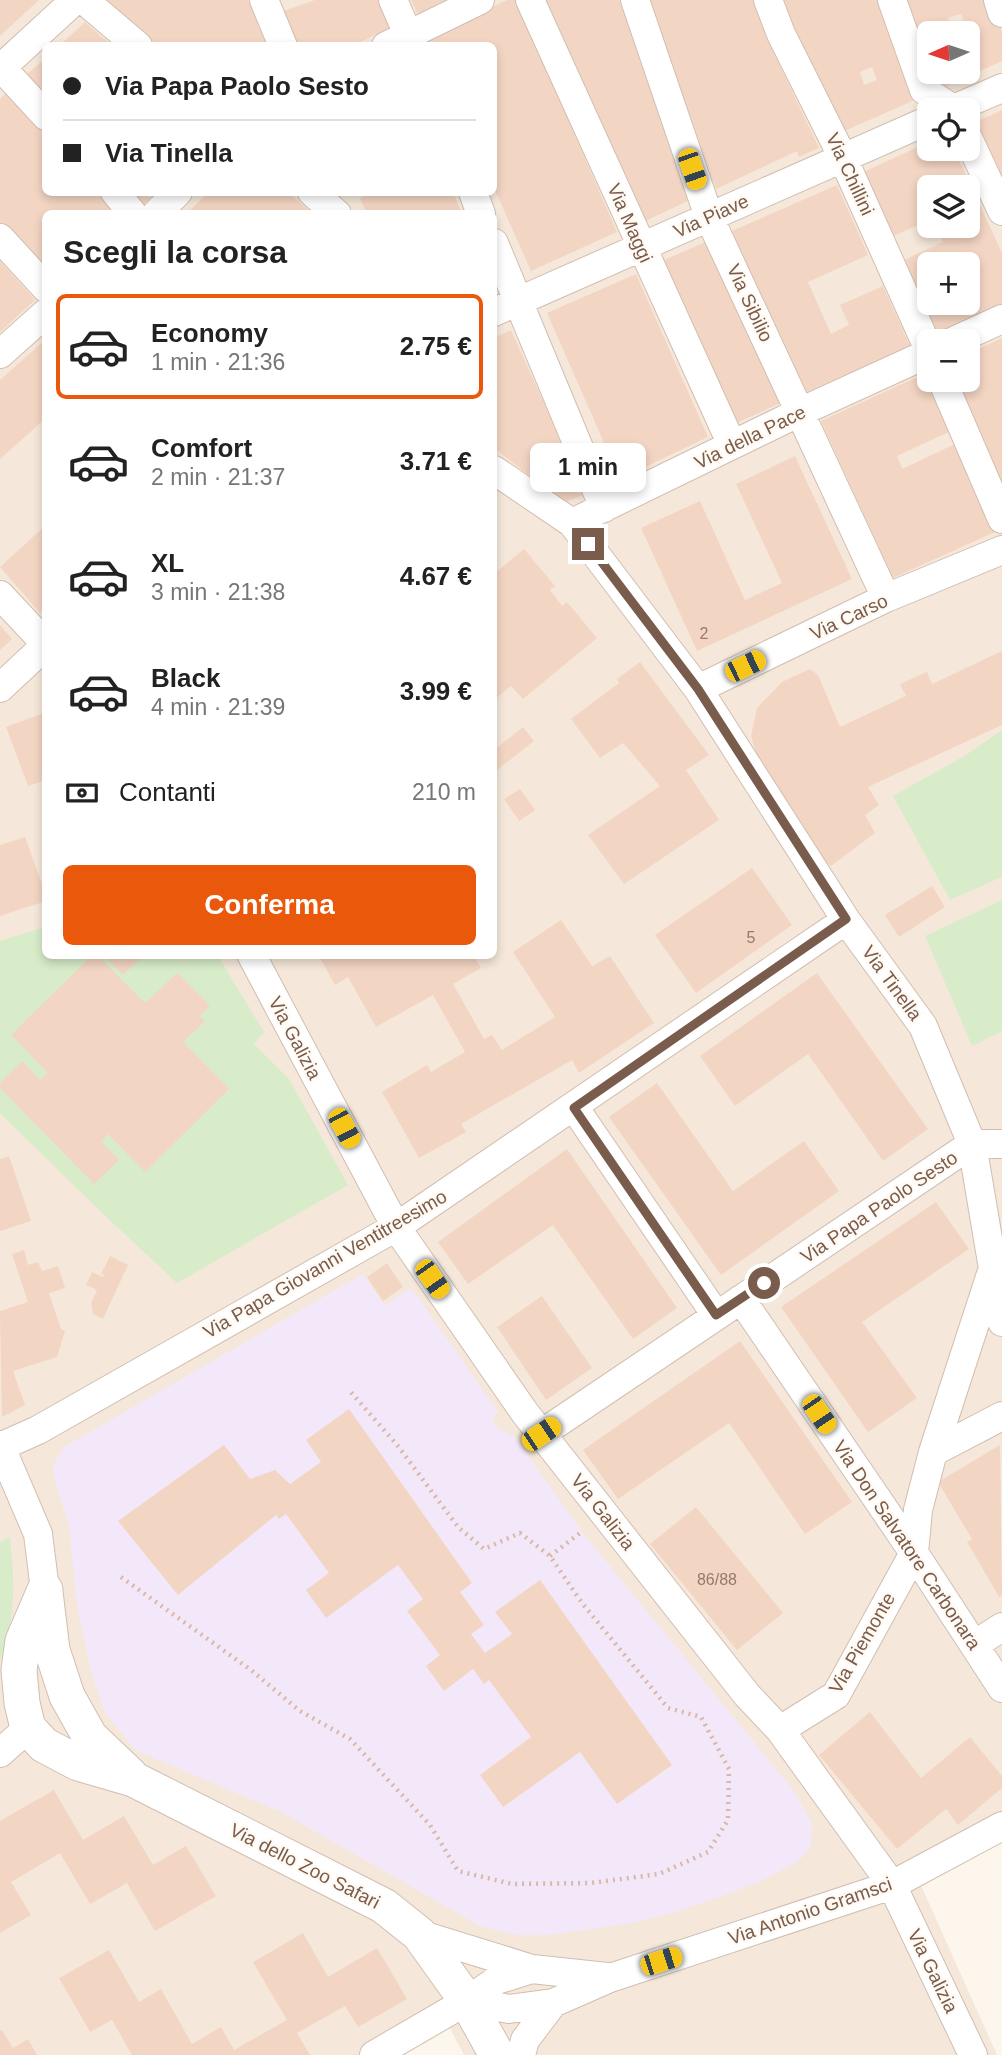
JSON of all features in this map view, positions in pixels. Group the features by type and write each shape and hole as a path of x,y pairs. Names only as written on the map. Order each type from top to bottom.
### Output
{"street":[{"path":"42,112 1,67 75,0"},
{"path":"84,0 133,42"},
{"path":"393,0 402,42 480,0"},
{"name":"Via Maggi","path":"530,0 732,445"},
{"name":"Via Sibilio","path":"635,0 709,217 886,598"},
{"name":"Via Chillini","path":"768,0 781,34 843,158 919,329"},
{"path":"892,0 923,90 932,98"},
{"path":"998,0 1002,13"},
{"path":"274,3 282,42"},
{"name":"Via Piave","path":"979,98 1002,88"},
{"name":"Via Piave","path":"505,307 917,125"},
{"path":"979,161 1002,211"},
{"path":"118,196 130,210"},
{"path":"160,210 174,196"},
{"path":"317,196 332,210"},
{"path":"0,238 42,284"},
{"path":"497,260 505,307 604,508"},
{"path":"0,354 42,317"},
{"path":"980,330 1002,320"},
{"name":"Via della Pace","path":"572,523 917,357"},
{"path":"947,392 1002,519"},
{"name":"Via Tinella","path":"497,472 572,523 698,689 846,919 923,1026 972,1144 1002,1322"},
{"name":"Via Carso","path":"698,689 886,598 1002,551"},
{"path":"0,595 42,641"},
{"path":"0,688 42,649"},
{"name":"Via Papa Giovanni Ventitreesimo","path":"0,1446 38,1430 396,1227 574,1108 846,919"},
{"name":"Via Galizia","path":"254,959 396,1227 541,1434 747,1695 780,1730 892,1885 973,2055"},
{"path":"574,1108 716,1315"},
{"path":"972,1144 1002,1144"},
{"name":"Via Papa Paolo Sesto","path":"541,1434 972,1144"},
{"name":"Via Piemonte","path":"780,1730 836,1695 914,1553 918,1510 933,1452 993,1266"},
{"name":"Via Don Salvatore Carbonara","path":"741,1299 914,1553 1002,1688"},
{"path":"933,1452 1002,1416"},
{"path":"0,1446 38,1534 52,1650 67,1696 90,1737 133,1779"},
{"path":"45,1590 23,1641 19,1670 28,1728 44,1745 78,1763 133,1779"},
{"path":"974,1645 1002,1627"},
{"path":"0,1753 28,1728"},
{"name":"Via dello Zoo Safari","path":"133,1779 384,1906 419,1934 467,2001 497,2055"},
{"name":"Via Antonio Gramsci","path":"467,2001 509,2008 553,2003 610,1978 892,1885 1002,1826"},
{"name":"Via Antonio Gramsci","path":"419,1934 532,1969 610,1978"},
{"name":"Via Antonio Gramsci","path":"374,2055 467,2001 497,1980 532,1969"},
{"name":"Via Antonio Gramsci","path":"521,2055 525,2040 553,2003"}],"path":[{"path":"121,1577 251,1670 300,1711 350,1739 430,1825 458,1871 512,1885 591,1883 659,1874 708,1852 728,1820 729,1769 701,1717 668,1708 582,1603 550,1556 520,1533 484,1549 458,1527 398,1446 348,1390"}],"shaded area":[{"path":"0,0 1002,0 1002,1839 920,1883 997,2055 464,2055 441,2011 370,2055 0,2055"},
{"path":"363,1274 385,1306 410,1288 498,1412 492,1419 497,1428 514,1436 582,1532 794,1791 812,1824 811,1846 799,1861 757,1883 679,1911 638,1922 549,1935 516,1935 480,1926 281,1812 135,1750 104,1711 91,1671 77,1604 69,1525 56,1486 53,1465 64,1447"}],"green space":[{"path":"1002,730 1002,877 950,900 893,796 966,755"},
{"path":"1002,900 1002,1031 972,1046 925,936"},
{"path":"42,928 42,959 220,959 264,1032 254,1044 289,1079 348,1185 177,1283 0,1113 0,941"},
{"path":"10,1537 13,1571 12,1614 0,1661 0,1542"}],"building":[{"path":"0,0 39,0 0,36"},
{"path":"108,0 248,0 267,42 149,42 104,4"},
{"path":"315,0 382,0 394,26 360,42 294,42 281,12"},
{"path":"411,0 451,0 418,15"},
{"path":"507,0 516,0 617,232 531,271 497,195 497,42 428,42 427,38"},
{"path":"542,0 623,0 692,199 639,224"},
{"path":"649,0 754,0 768,41 819,148 799,157 797,151 716,189"},
{"path":"781,0 881,0 917,99 840,133","holes":["872,67 877,80 864,85 860,72"]},
{"path":"907,0 991,0 1002,33 1002,61 980,71 980,21 964,21 961,14 948,18 949,21 917,21 917,28"},
{"path":"85,22 108,42 63,42"},
{"path":"42,61 42,92 26,75"},
{"path":"937,84 952,84 939,90"},
{"path":"8,91 42,129 42,196 102,196 115,210 42,210 42,269 0,222 0,99"},
{"path":"1002,110 1002,178 980,131 980,120"},
{"path":"917,147 917,161 960,161 966,175 917,175 917,225 889,238 859,174"},
{"path":"837,185 868,255 808,282 831,334 849,325 840,305 883,286 910,346 804,393 732,231"},
{"path":"137,196 152,196 144,204"},
{"path":"205,196 293,196 308,210 190,210"},
{"path":"455,196 460,210 365,210 360,198"},
{"path":"980,205 1002,253 1002,304 980,314 980,252 922,252 943,242 941,238 980,238"},
{"path":"708,241 781,403 730,426 657,263"},
{"path":"917,254 917,299 900,262"},
{"path":"0,261 35,300 0,332"},
{"path":"636,274 708,437 620,479 547,313"},
{"path":"924,315 979,315 949,329 931,329"},
{"path":"511,330 585,494 564,503 497,450 497,337"},
{"path":"1002,338 1002,486 959,392 980,392 980,348"},
{"path":"42,343 42,422 0,459 0,380"},
{"path":"917,379 917,392 931,392 949,432 897,456 902,469 955,444 995,532 893,578 821,421"},
{"path":"795,456 852,579 697,651 641,528 700,501 745,600 782,583 736,484"},
{"path":"42,529 42,611 40,613 0,567"},
{"path":"524,549 555,586 550,590 562,606 567,602 597,638 523,699 511,686 497,698 497,572"},
{"path":"0,625 12,639 0,650"},
{"path":"1002,651 1002,725 868,787 879,805 865,815 875,833 831,866 818,856 759,764 751,736 757,708 782,682 810,669 818,675 840,727 906,696 900,684 927,672 932,684"},
{"path":"640,662 709,755 686,770 719,820 624,884 588,835 660,786 623,743 600,758 571,719 619,683 617,679"},
{"path":"42,714 42,781 28,786 6,727"},
{"path":"523,727 534,741 497,770 497,748"},
{"path":"520,789 535,810 519,821 504,799"},
{"path":"25,837 42,884 42,902 0,916 0,845"},
{"path":"752,868 792,925 696,993 655,935"},
{"path":"932,886 945,907 899,937 885,915"},
{"path":"561,920 592,966 610,956 654,1023 579,1073 572,1060 461,1124 466,1132 419,1158 382,1092 427,1065 431,1072 465,1052 433,995 376,1027 348,977 335,985 321,959 476,959 481,968 453,984 484,1039 492,1035 502,1050 555,1017 513,952"},
{"path":"88,959 101,959 145,1003 177,973 210,1006 199,1016 205,1021 183,1042 229,1089 145,1172 108,1134 101,1141 119,1160 94,1184 0,1088 0,1083 22,1061 40,1080 48,1073 11,1035"},
{"path":"107,959 140,959 123,975"},
{"path":"817,973 928,1129 883,1161 808,1054 735,1106 700,1056"},
{"path":"657,1083 733,1191 804,1141 839,1191 721,1275 609,1117"},
{"path":"567,1149 677,1308 633,1339 553,1225 468,1284 438,1242"},
{"path":"9,1156 31,1221 0,1231 0,1159"},
{"path":"936,1202 969,1249 862,1322 917,1398 868,1432 781,1307"},
{"path":"24,1250 28,1265 38,1262 42,1271 58,1266 65,1288 49,1293 61,1329 65,1331 57,1357 13,1371 25,1405 2,1417 0,1311 28,1302 12,1254"},
{"path":"110,1256 128,1265 103,1319 93,1314 91,1303 97,1290 86,1285 92,1272 103,1277 101,1274"},
{"path":"387,1263 403,1287 383,1301 367,1277"},
{"path":"542,1296 592,1368 546,1400 497,1327"},
{"path":"740,1341 852,1502 805,1534 729,1423 618,1499 583,1450"},
{"path":"349,1409 472,1583 460,1592 484,1625 471,1634 485,1653 512,1634 495,1612 540,1580 672,1765 617,1804 580,1752 503,1807 480,1775 531,1737 489,1680 484,1684 473,1669 444,1691 426,1666 440,1655 407,1611 423,1599 398,1565 326,1618 306,1590 329,1573 286,1514 279,1519 276,1515 178,1595 118,1521 224,1445 250,1479 275,1470 290,1484 321,1462 306,1440"},
{"path":"1000,1445 1002,1595 999,1597 967,1542 972,1539 938,1482"},
{"path":"696,1507 783,1613 737,1650 650,1544"},
{"path":"870,1712 921,1778 970,1737 1002,1776 1002,1788 958,1825 946,1809 897,1849 819,1755"},
{"path":"54,1790 83,1840 124,1816 153,1865 186,1846 216,1896 155,1931 127,1883 90,1904 60,1853 11,1882 31,1915 0,1933 0,1821"},
{"path":"303,1933 328,1977 377,1948 407,1999 358,2027 345,2006 297,2033 310,2055 132,2055 112,2020 90,2032 59,1978 109,1950 139,2002 161,1989 192,2044 221,2027 234,2050 287,2020 253,1962"},
{"path":"2,2030 13,2048 28,2039 37,2055 0,2055"}],"route":[{"path":"588,544 698,689 846,919 574,1108 716,1315 764,1283"}]}
